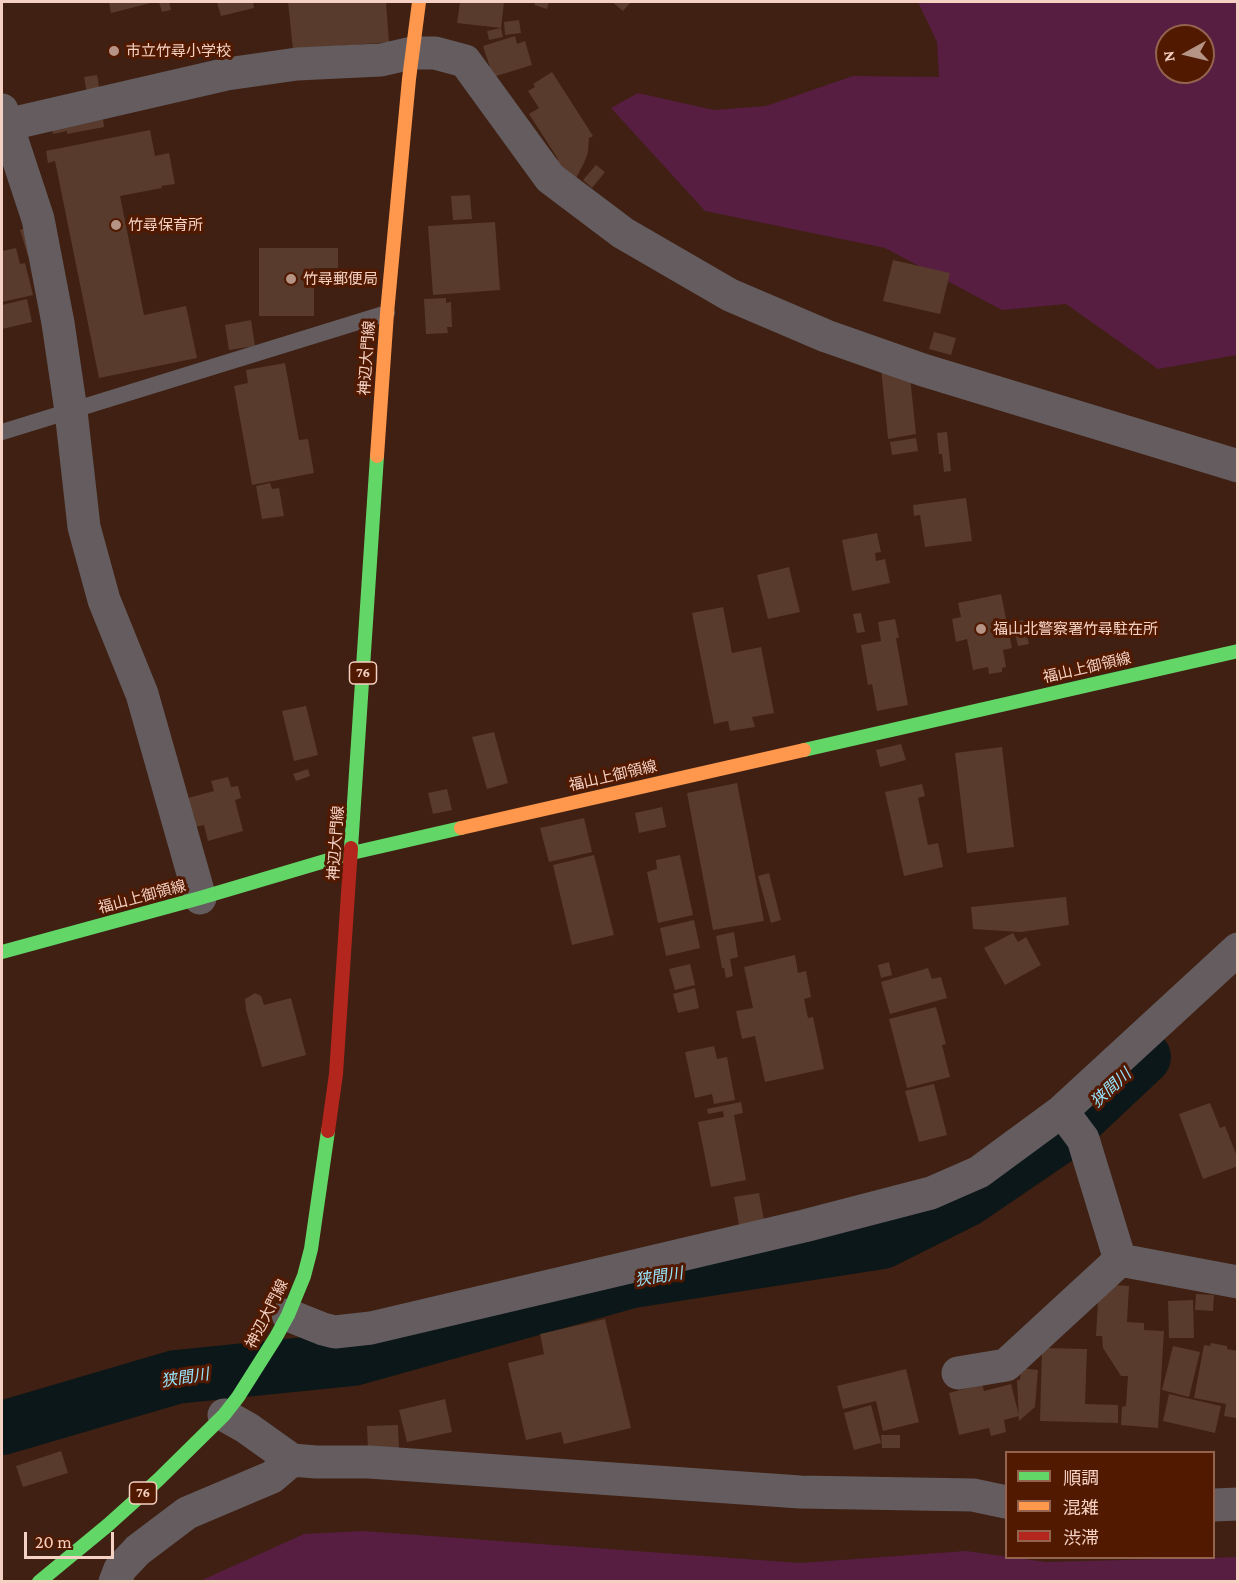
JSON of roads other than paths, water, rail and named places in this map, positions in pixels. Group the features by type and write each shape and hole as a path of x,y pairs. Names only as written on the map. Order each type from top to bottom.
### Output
{"main road":[{"name":"神辺大門線","path":"39,1581 108,1525 158,1480 231,1406 282,1326 304,1276 311,1249 336,1074 387,313 419,2"},
{"name":"福山上御領線","path":"2,952 200,898 352,853 1238,651"}],"street":[{"path":"200,898 142,694 104,600 84,527 58,323 38,219 4,118 227,74 297,64 381,60 412,53 435,53 465,61 550,178 623,233 730,296 826,336 923,370 1238,466"},
{"path":"282,1326 335,1332 371,1328 931,1194 979,1172 1062,1111 1238,949"},
{"path":"1062,1111 1083,1138 1120,1260"},
{"path":"1120,1260 1238,1282"},
{"path":"958,1373 1006,1365 1120,1260"},
{"path":"231,1406 247,1428 292,1460 369,1462 800,1492 973,1495 1005,1502"},
{"path":"115,1581 120,1569 138,1550 187,1513 272,1477 292,1460"},
{"path":"1215,1505 1238,1504"}],"lane":[{"path":"2,432 387,313"}],"waterway":[{"name":"狭間川","path":"2,1428 176,1377 353,1359 632,1281 882,1242 968,1199 1059,1137 1144,1057"}],"place":[{"name":"市立竹尋小学校","path":"114,51"},
{"name":"竹尋保育所","path":"116,225"},
{"name":"竹尋郵便局","path":"291,279"},
{"name":"福山北警察署竹尋駐在所","path":"981,629"}]}
